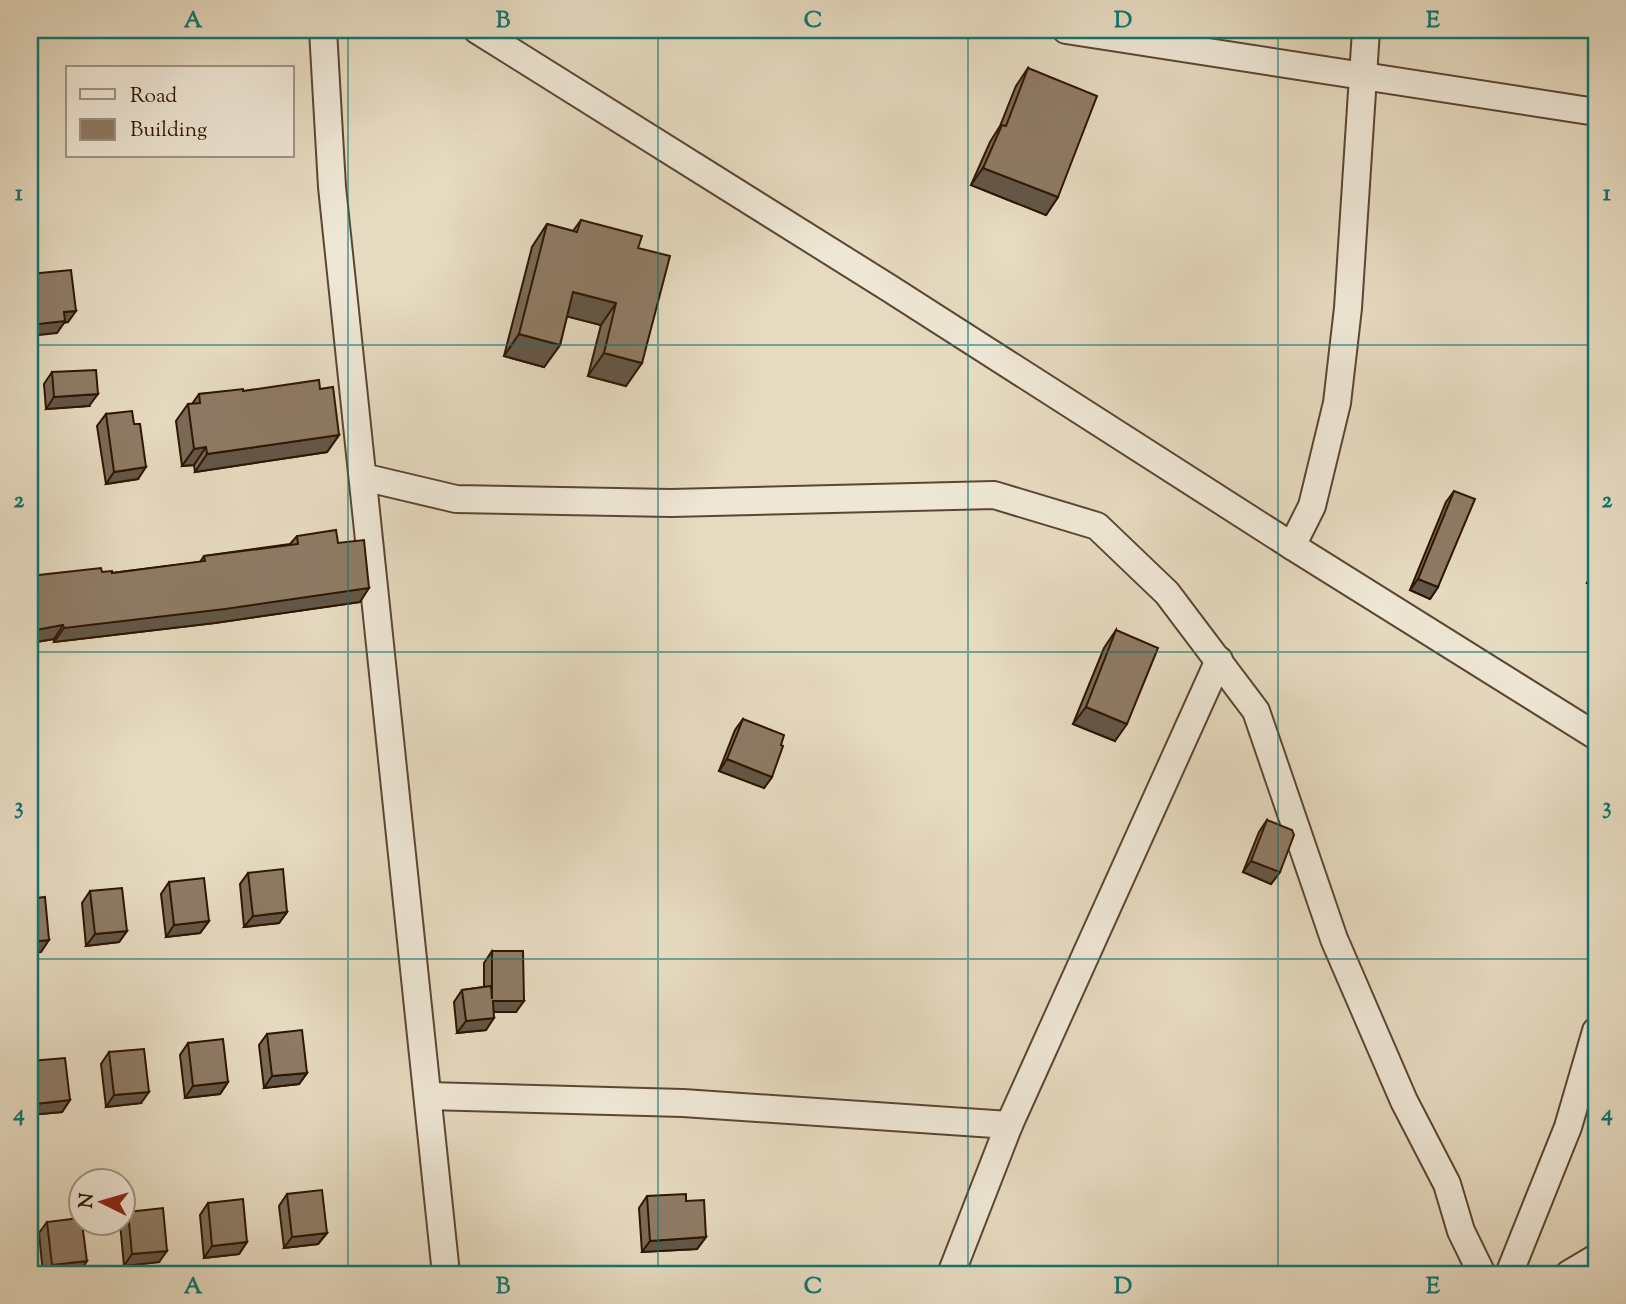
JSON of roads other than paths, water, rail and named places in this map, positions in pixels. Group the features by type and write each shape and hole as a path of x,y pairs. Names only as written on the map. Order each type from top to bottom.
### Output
{"street":[{"path":"323,30 332,187 446,1274"},
{"path":"477,30 890,288 1292,547 1596,736"},
{"path":"1066,30 1596,112"},
{"path":"1292,547 1312,506 1337,403 1348,308 1366,30"},
{"path":"363,477 456,499 671,503 995,495 1097,526 1167,593 1256,711 1334,939 1404,1101 1447,1184 1461,1231 1482,1274"},
{"path":"951,1274 1009,1125 1219,660"},
{"path":"1510,1274 1568,1127 1596,1031"},
{"path":"428,1096 683,1103 1009,1125"},
{"path":"1569,1274 1596,1258"}]}
